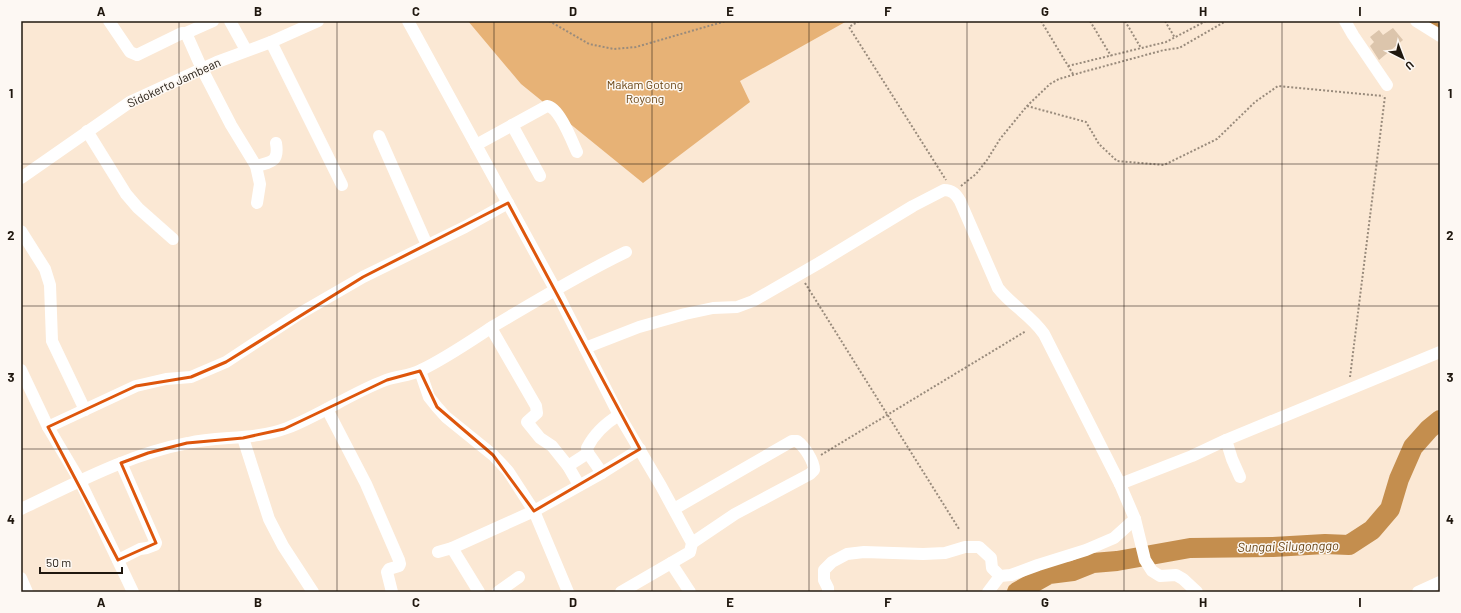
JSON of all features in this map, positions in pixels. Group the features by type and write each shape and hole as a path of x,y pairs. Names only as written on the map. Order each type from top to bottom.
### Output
{"street":[{"path":"109,21 130,52 137,55 182,33 186,33 213,21"},
{"path":"230,21 246,50"},
{"name":"Sidokerto Jambean","path":"21,178 130,102 246,50 271,42 318,21"},
{"path":"408,21 555,289 619,415 640,449 692,543 690,552 621,592"},
{"path":"1345,21 1386,90"},
{"path":"1416,21 1440,36"},
{"path":"186,33 202,69 231,125 256,166 260,184 257,203"},
{"path":"271,42 342,185"},
{"path":"476,145 547,106 550,106 560,117 577,152"},
{"path":"512,125 540,176"},
{"path":"87,131 126,194 138,208 173,239"},
{"path":"379,136 427,245"},
{"path":"256,166 265,164 274,159 277,154 276,143"},
{"path":"585,348 639,328 685,314 713,308 737,306 753,301 913,206 944,190 954,192 960,201 998,288 1007,299 1038,324 1044,334 1120,484 1135,519 1146,560 1152,571 1160,576 1176,575 1184,579 1197,592"},
{"path":"48,426 136,386 166,379 191,377 226,362 299,314 350,284 465,227 508,203"},
{"path":"21,231 45,269 50,285 52,341 85,410"},
{"path":"21,509 80,481 148,453 187,443 216,439 243,438 284,429 303,422 326,409 386,380 420,371 555,289 590,269 626,252"},
{"path":"491,328 536,406 537,413 527,422 540,438 552,446 568,466 578,485"},
{"path":"1120,484 1192,456 1226,440 1440,352"},
{"path":"21,370 48,426 80,481 133,592"},
{"path":"420,371 429,397 437,407 446,417 493,455 508,471 534,511 568,592"},
{"path":"326,409 366,484 399,560 399,566 389,569 387,572 392,592"},
{"path":"602,473 588,453 587,448 598,432 619,415"},
{"path":"243,438 269,519 282,546 313,592"},
{"path":"1226,440 1240,477"},
{"path":"674,509 792,441 797,441 800,443 814,465 814,470 810,474 735,514 692,543"},
{"path":"438,552 452,548 534,511 578,485 602,473 640,449"},
{"path":"568,466 588,453"},
{"path":"118,560 140,549 155,545 156,543 121,463"},
{"path":"988,592 1000,576 1011,575 1086,550 1114,538 1135,519"},
{"path":"828,592 828,588 824,580 824,570 832,562 847,554 864,552 923,554 945,553 965,547 979,547 991,558 992,568 1000,576"},
{"path":"452,548 479,592"},
{"path":"671,563 690,592"},
{"path":"498,592 518,577"},
{"path":"21,578 27,592"},
{"path":"1418,592 1440,582"}],"path":[{"path":"549,21 588,44 614,49 636,47 726,21"},
{"path":"859,21 849,27 954,192 976,174 1000,139 1027,106 1050,84 1059,78 1164,50 1179,48 1226,21"},
{"path":"1040,21 1073,74"},
{"path":"1090,21 1110,56"},
{"path":"1125,21 1141,48"},
{"path":"1165,21 1175,38"},
{"path":"1068,66 1166,42 1206,21"},
{"path":"1027,106 1086,122 1099,144 1117,161 1164,165 1217,139 1255,102 1278,86 1386,90 1348,390"},
{"path":"800,274 959,529"},
{"path":"811,461 1038,324"}],"highlighted area":[{"path":"508,203 640,449 534,511 493,455 437,407 420,371 387,380 284,429 243,438 187,443 148,453 121,463 156,543 118,560 48,427 136,386 191,377 226,362 363,277"}],"green space":[{"name":"Makam Gotong Royong","path":"468,21 847,21 740,81 750,102 643,183 521,84"}],"building":[{"path":"1393,28 1403,40 1379,60 1370,46 1374,42 1370,37 1379,30 1383,35"}],"waterway":[{"path":"1430,21 1440,26"},
{"name":"Sungai Silugonggo","path":"1017,592 1049,574 1073,571 1093,563 1117,561 1190,548 1273,547 1325,544 1349,545 1372,530 1390,509 1399,479 1413,447 1429,429 1440,420"}]}
